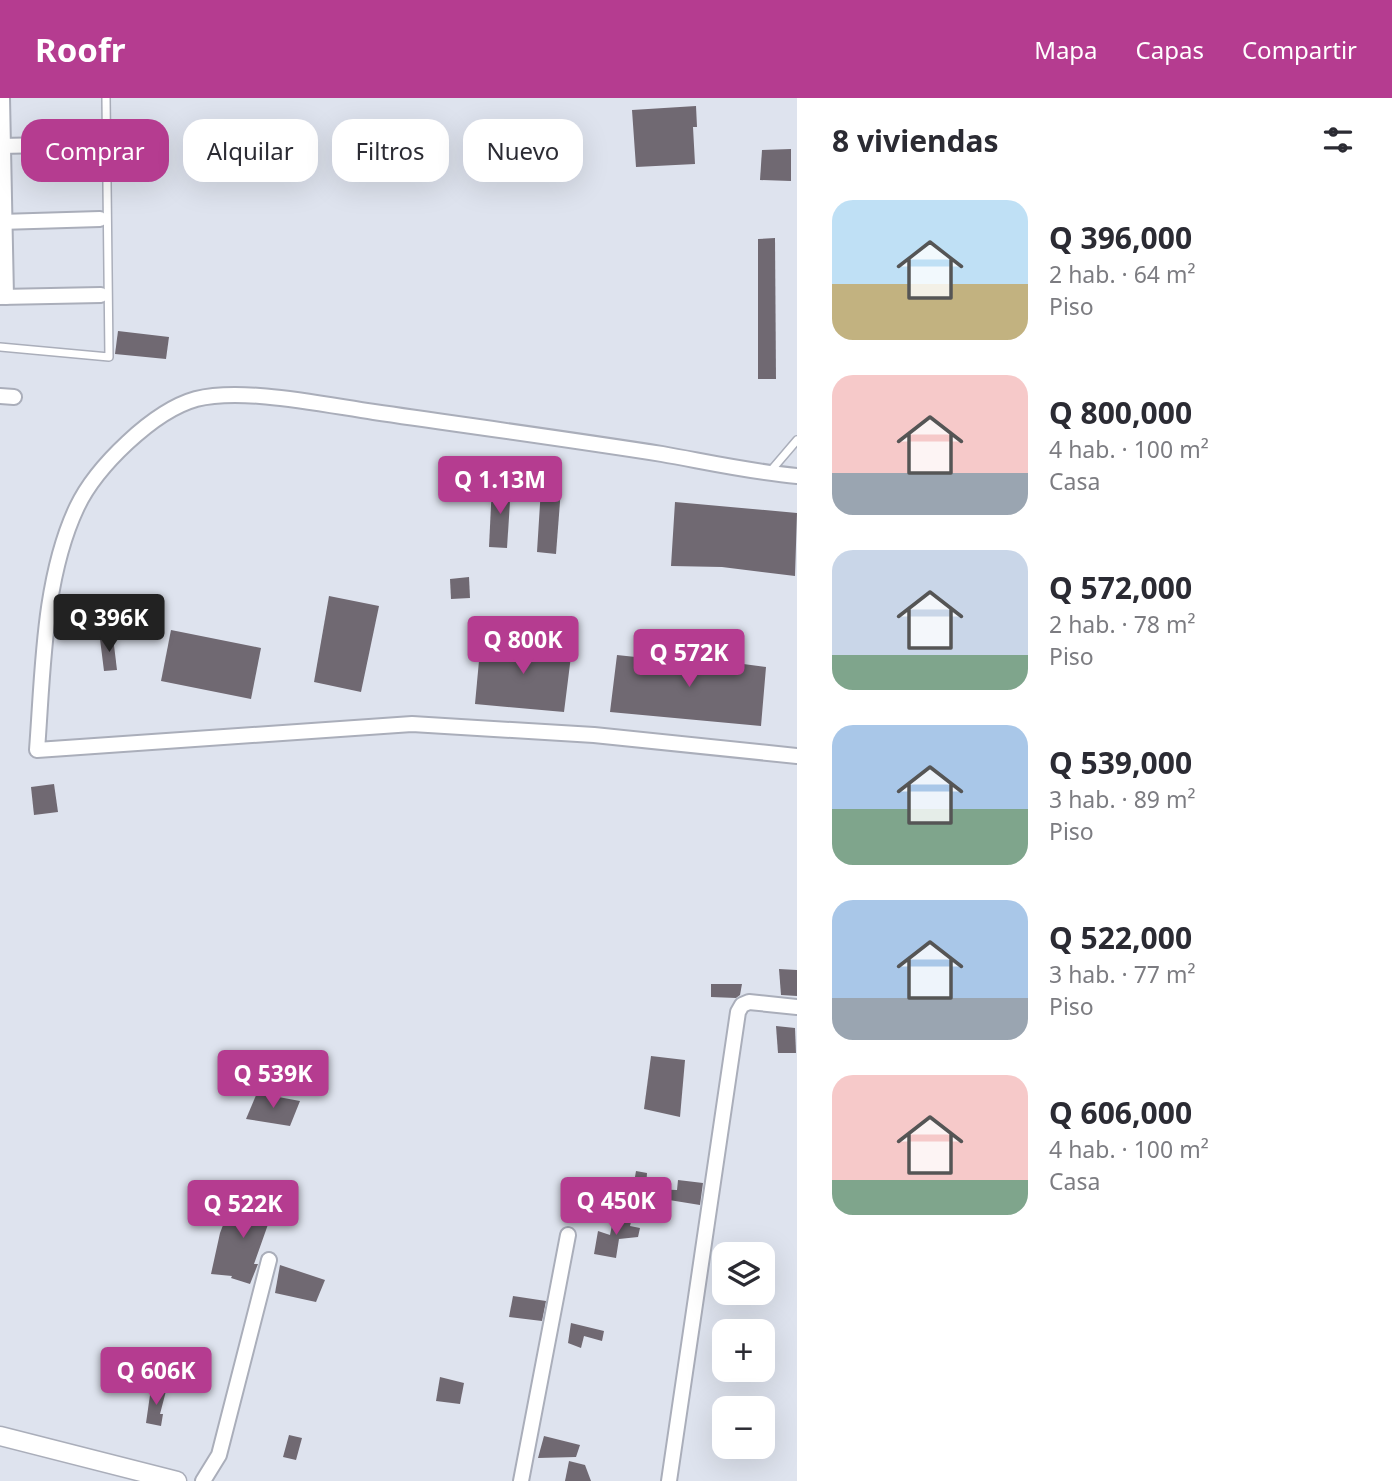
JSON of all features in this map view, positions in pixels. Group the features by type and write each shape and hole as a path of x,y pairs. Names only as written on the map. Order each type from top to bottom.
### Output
{"street":[{"path":"2,98 3,297 101,295"},
{"path":"1,146 21,146"},
{"path":"2,222 100,219"},
{"path":"797,476 768,474 662,454 302,401 233,395 198,399 180,405 149,425 126,445 100,472 78,506 62,549 48,617 37,750 412,724 594,735 797,756"},
{"path":"670,1481 738,1012 742,1005 749,1002 797,1007"},
{"path":"522,1481 568,1235"},
{"path":"203,1481 219,1455 269,1260"},
{"path":"0,1436 177,1481"}],"lane":[{"path":"0,347 109,357 106,98"},
{"path":"768,474 797,440"}],"building":[{"path":"696,106 697,127 693,127 695,164 636,167 632,110"},
{"path":"791,149 791,181 760,180 762,150"},
{"path":"775,238 776,379 758,379 758,239"},
{"path":"118,331 169,337 166,359 115,354"},
{"path":"492,485 511,486 507,548 489,547"},
{"path":"541,488 561,489 556,554 537,552"},
{"path":"675,502 797,513 795,576 722,567 671,566"},
{"path":"469,577 470,598 451,599 450,579"},
{"path":"329,596 379,606 361,692 314,682"},
{"path":"171,630 261,648 251,699 161,681"},
{"path":"113,637 117,670 104,671 100,639"},
{"path":"481,639 572,648 564,712 475,704"},
{"path":"646,651 766,667 761,726 610,712 617,655 645,658"},
{"path":"54,784 58,812 34,815 31,787"},
{"path":"779,969 797,970 797,996 781,995"},
{"path":"711,984 742,984 740,995 736,998 711,997"},
{"path":"776,1026 795,1028 796,1053 778,1053"},
{"path":"651,1056 685,1060 680,1117 644,1109"},
{"path":"257,1093 300,1101 290,1126 246,1119"},
{"path":"636,1171 647,1173 646,1189 677,1190 678,1180 703,1183 700,1205 632,1194"},
{"path":"248,1196 277,1199 254,1264 258,1264 250,1284 231,1278 232,1276 211,1274 220,1233 230,1207 248,1216"},
{"path":"621,1212 633,1214 630,1226 640,1228 638,1237 619,1239 616,1258 594,1254 598,1231 610,1235 612,1225 619,1228"},
{"path":"280,1265 325,1280 316,1302 275,1293"},
{"path":"513,1296 546,1301 542,1321 509,1317"},
{"path":"571,1323 604,1331 602,1341 584,1336 581,1348 568,1343"},
{"path":"440,1377 464,1383 460,1404 436,1401"},
{"path":"151,1388 166,1391 160,1414 163,1414 161,1426 146,1423"},
{"path":"289,1435 302,1438 296,1460 283,1457"},
{"path":"544,1436 580,1445 576,1457 538,1458"},
{"path":"569,1461 585,1465 591,1481 565,1481"}]}
